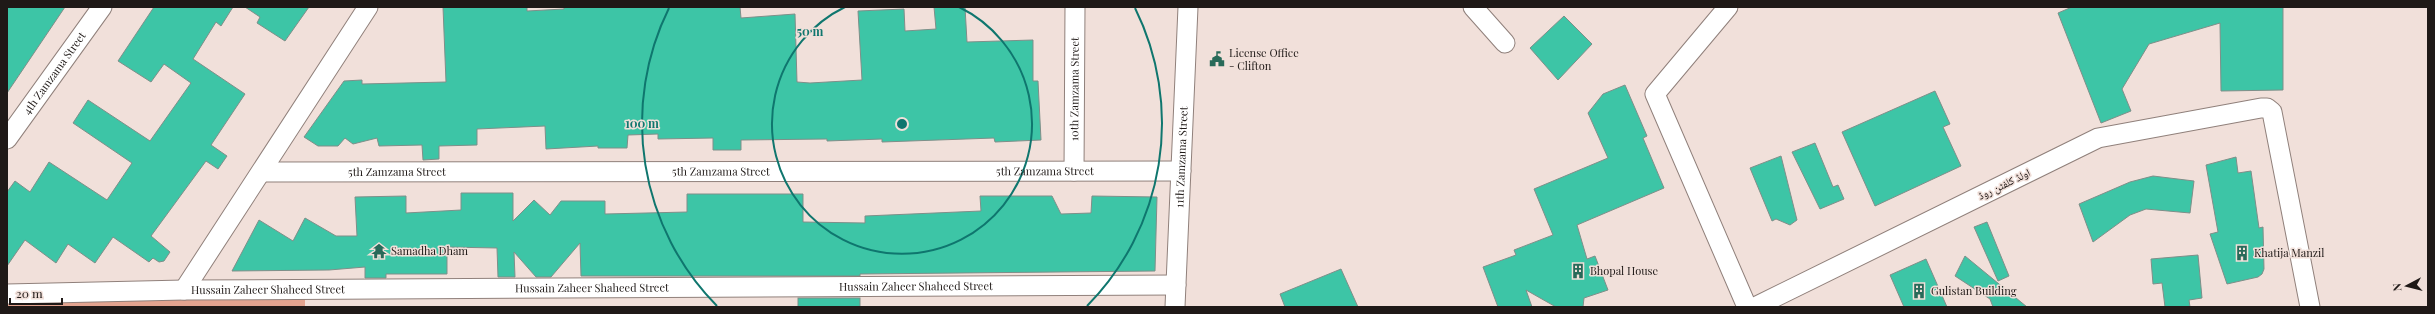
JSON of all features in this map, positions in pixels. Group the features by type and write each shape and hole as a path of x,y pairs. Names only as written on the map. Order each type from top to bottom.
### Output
{"street":[{"name":"4th Zamzama Street","path":"7,139 102,7"},
{"path":"184,290 368,7"},
{"name":"10th Zamzama Street","path":"1074,171 1075,7"},
{"name":"11th Zamzama Street","path":"1175,307 1188,7"},
{"path":"1473,7 1505,43"},
{"path":"1728,7 1655,94 1747,307"},
{"name":"اولڈ کلفٹن روڈ","path":"1755,307 2098,138 2267,108 2272,112 2310,307"},
{"name":"5th Zamzama Street","path":"262,172 1181,171"},
{"name":"Hussain Zaheer Shaheed Street","path":"7,294 184,290 1176,285"}],"shaded area":[{"path":"305,299 305,307 7,307 7,301"}],"building":[{"path":"7,7 65,7 7,93"},
{"path":"154,7 233,7 221,26 216,22 193,59 245,94 211,145 227,156 218,169 206,161 151,236 170,252 164,261 159,262 153,258 149,262 113,237 95,263 68,244 56,263 25,240 7,266 7,192 15,181 30,192 49,162 107,200 132,163 73,123 88,100 150,141 191,83 164,64 151,82 118,61"},
{"path":"245,7 309,7 285,41 257,23 260,17"},
{"path":"443,7 527,7 527,11 564,9 564,7 740,7 741,18 795,14 797,82 810,83 862,80 858,11 904,9 905,31 936,29 934,7 965,7 967,42 1033,40 1033,81 1038,81 1041,140 995,142 994,138 882,142 882,139 827,141 827,139 741,140 741,150 713,150 713,138 658,139 658,134 628,135 627,148 598,148 598,146 546,149 545,126 477,129 477,145 439,146 439,159 423,160 422,145 379,146 377,138 353,144 345,138 338,146 318,146 304,137 344,81 362,80 362,84 446,82"},
{"path":"2072,7 2283,7 2283,90 2221,91 2220,23 2149,44 2122,89 2131,111 2101,123 2058,13"},
{"path":"1564,16 1592,44 1558,80 1530,48"},
{"path":"1625,85 1647,136 1643,138 1664,188 1577,225 1587,259 1595,256 1608,290 1584,298 1583,307 1556,307 1526,290 1532,307 1498,307 1483,267 1516,255 1514,250 1553,235 1534,189 1608,158 1588,113 1603,94"},
{"path":"1935,91 1950,124 1943,127 1961,166 1875,206 1842,132"},
{"path":"1815,143 1833,187 1838,185 1844,199 1820,209 1792,152"},
{"path":"1781,156 1797,220 1790,225 1776,219 1772,221 1750,168"},
{"path":"2236,157 2238,173 2251,171 2259,228 2263,227 2264,269 2262,274 2258,277 2227,284 2210,234 2218,232 2206,165"},
{"path":"2153,176 2194,181 2190,213 2146,209 2130,215 2093,242 2079,204 2130,182"},
{"path":"461,193 513,193 513,221 534,200 550,215 561,201 605,201 605,214 687,212 687,194 803,194 803,222 865,223 865,216 981,211 980,196 1052,196 1061,214 1091,213 1092,196 1157,197 1155,271 860,274 860,276 581,276 580,243 551,277 536,277 514,252 515,277 498,277 497,248 447,247 447,274 386,274 386,278 365,278 365,267 329,270 232,271 259,220 293,241 305,218 336,236 357,236 355,197 406,196 406,213 461,210"},
{"path":"1987,222 2009,276 1998,281 1974,227"},
{"path":"2198,255 2202,298 2189,300 2190,307 2165,307 2162,283 2153,284 2151,259"},
{"path":"1965,256 2027,307 1993,307 1990,299 1955,276"},
{"name":"Gulistan Building","path":"1926,259 1947,307 1904,307 1890,275"},
{"path":"1341,269 1358,307 1285,307 1280,294"},
{"path":"798,298 860,298 860,307 798,307"}],"place":[{"name":"License Office - Clifton","path":"1217,59"},
{"name":"Samadha Dham","path":"379,251"},
{"name":"Khatija Manzil","path":"2242,253"},
{"name":"Bhopal House","path":"1578,271"},
{"name":"Gulistan Building","path":"1919,291"}]}
